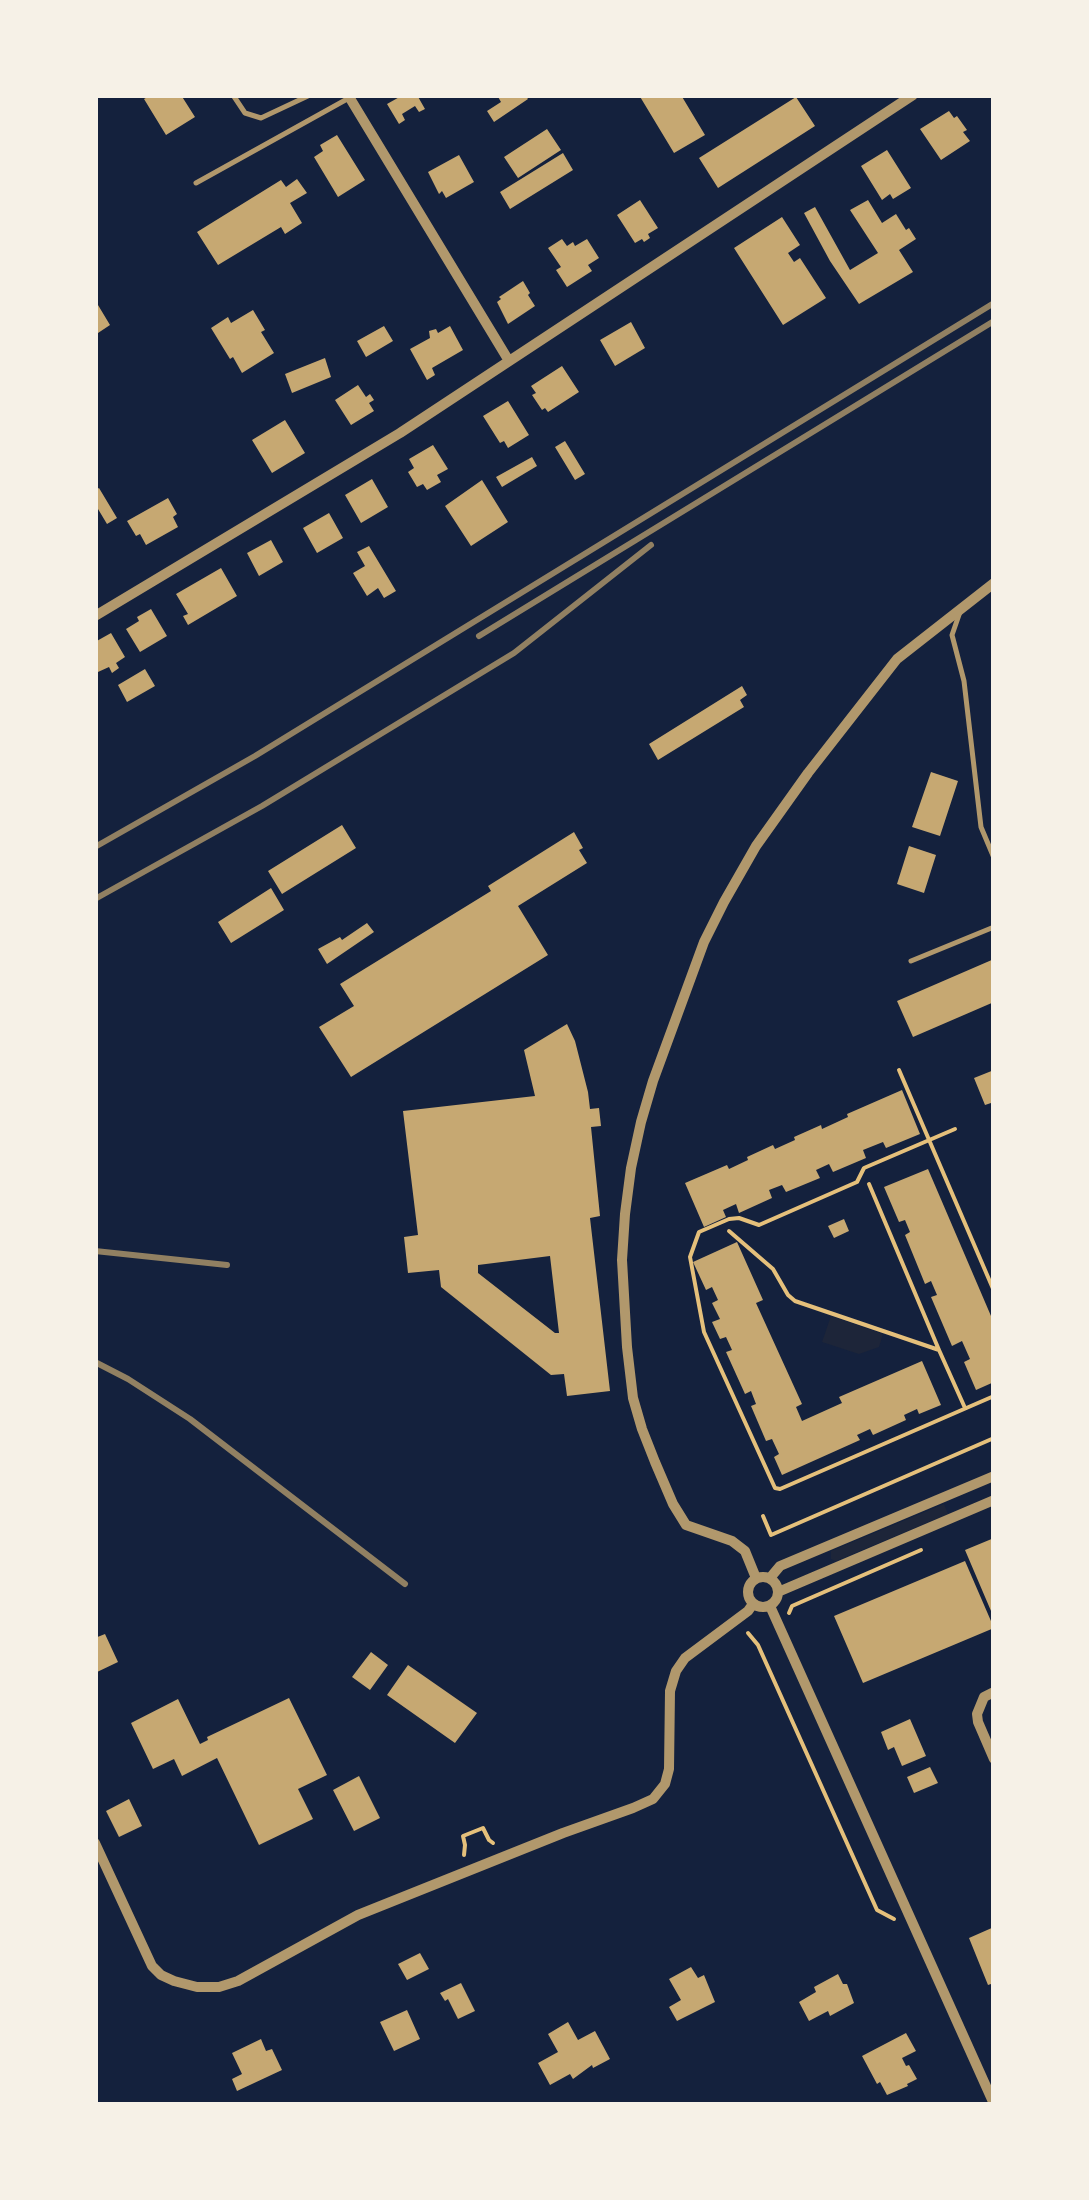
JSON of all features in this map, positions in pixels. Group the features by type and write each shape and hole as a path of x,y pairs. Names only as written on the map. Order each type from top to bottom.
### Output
{"street":[{"path":"95,616 400,433 914,95"},
{"path":"351,96 509,361"},
{"path":"756,1578 745,1551 732,1540 686,1525 673,1504 642,1429 633,1398 624,1302 624,1230 631,1168 653,1082 704,942 748,860 808,772 896,658 994,582"},
{"path":"770,1578 780,1566 994,1476"},
{"path":"778,1592 994,1500"},
{"path":"756,1578 770,1578 778,1592 776,1600 761,1608 748,1596 749,1586 756,1578"},
{"path":"95,1843 152,1966 161,1975 197,1987 218,1987 238,1981 358,1914 652,1799 665,1784 669,1769 670,1692 676,1672 685,1658 753,1604"},
{"path":"770,1606 994,2104"},
{"path":"994,1692 984,1697 977,1714 994,1759"}],"lane":[{"path":"233,95 245,113 261,118 310,95"},
{"path":"196,182 351,96"},
{"path":"961,609 952,636 964,680 981,827 994,858"},
{"path":"911,962 994,926"}],"path":[{"path":"899,1070 994,1291"},
{"path":"955,1129 864,1168 857,1182 759,1224 729,1219 699,1232 690,1257 704,1332 775,1488 994,1396"},
{"path":"869,1184 965,1408"},
{"path":"730,1230 773,1269 795,1301 939,1350"},
{"path":"762,1516 771,1535 994,1438"},
{"path":"808,1599 928,1547"},
{"path":"736,1619 758,1644 877,1910 895,1920"},
{"path":"461,1858 466,1851 463,1836 483,1828 488,1840 499,1844"}],"shaded area":[{"path":"831,1316 883,1334 879,1347 859,1354 822,1342"},
{"path":"944,1504 948,1514 836,1561 831,1559 831,1551"}],"building":[{"path":"151,95 181,95 195,117 166,135 144,99"},
{"path":"403,95 417,95 425,109 419,112 415,106 402,114 405,120 399,124 387,104"},
{"path":"497,95 525,95 528,99 494,122 487,111 501,102"},
{"path":"639,95 681,95 705,135 674,153"},
{"path":"796,97 815,126 718,188 699,158"},
{"path":"949,111 967,130 963,132 970,141 941,160 920,129"},
{"path":"547,129 561,150 518,178 504,157"},
{"path":"337,135 365,180 338,197 314,157 323,151 320,145"},
{"path":"887,150 911,188 893,199 890,194 882,200 861,166"},
{"path":"563,153 573,170 510,209 500,192"},
{"path":"459,155 474,182 446,198 442,191 439,194 428,172"},
{"path":"297,179 307,193 290,203 302,223 285,234 281,227 218,265 197,232 281,180 286,187"},
{"path":"640,200 658,228 644,242 642,239 635,243 617,215"},
{"path":"868,200 882,223 896,214 916,239 899,250 913,272 859,304 804,213 815,207 850,270 878,253 850,210"},
{"path":"782,217 800,245 788,253 794,262 800,258 826,298 783,325 734,248"},
{"path":"562,239 567,246 573,242 575,246 587,239 599,258 588,265 592,271 567,287 556,270 561,267 548,248"},
{"path":"523,281 535,306 508,324 497,302"},
{"path":"95,300 110,325 95,335"},
{"path":"253,310 274,353 242,373 211,328 228,317 231,323"},
{"path":"631,322 645,348 615,366 600,340"},
{"path":"384,326 393,341 366,357 357,341"},
{"path":"450,326 463,350 432,368 435,375 427,380 410,349 430,338 429,331 436,329 438,333"},
{"path":"325,358 331,377 292,393 285,374"},
{"path":"562,366 579,392 548,412 542,410 531,386"},
{"path":"358,385 366,397 370,394 374,400 369,403 374,411 351,425 335,400"},
{"path":"508,401 529,435 508,448 504,441 500,443 483,416"},
{"path":"285,420 305,453 272,473 252,440"},
{"path":"565,441 585,474 575,480 555,447"},
{"path":"433,445 448,469 437,475 441,482 427,490 423,484 417,487 408,472 414,468 409,459"},
{"path":"532,457 537,466 502,487 496,477"},
{"path":"372,479 388,507 361,523 345,495"},
{"path":"482,480 508,522 471,546 445,506"},
{"path":"99,488 117,518 107,524 95,504 95,490"},
{"path":"168,498 177,514 173,517 178,527 146,545 127,521"},
{"path":"329,513 343,538 317,553 303,528"},
{"path":"271,540 283,562 259,576 247,553"},
{"path":"369,546 396,591 384,598 378,588 367,596 353,573 365,566 357,552"},
{"path":"221,568 237,596 188,625 183,616 188,614 176,594"},
{"path":"151,609 167,636 140,652 126,629"},
{"path":"111,633 125,657 116,663 119,668 112,673 109,667 98,672 95,642"},
{"path":"145,669 155,686 127,702 118,685"},
{"path":"742,686 747,695 740,700 744,707 658,760 649,744"},
{"path":"931,772 958,781 940,836 912,827"},
{"path":"342,825 356,848 282,894 268,871"},
{"path":"574,832 587,863 518,906 548,955 351,1077 319,1027 354,1006 340,984 491,891 488,886"},
{"path":"909,846 936,855 924,893 897,884"},
{"path":"271,888 284,910 231,943 218,922"},
{"path":"367,923 374,932 327,964 318,949 340,937 342,940"},
{"path":"994,959 994,1002 913,1037 897,1001"},
{"path":"567,1024 575,1041 590,1109 599,1108 601,1126 591,1127 600,1216 590,1218 610,1391 567,1396 564,1374 551,1375 441,1287 439,1270 408,1273 404,1237 418,1235 403,1111 535,1096 524,1050","holes":["550,1256 559,1333 478,1273 478,1265"]},
{"path":"994,1070 994,1102 985,1105 974,1078"},
{"path":"902,1090 920,1134 886,1148 883,1142 863,1150 866,1158 833,1172 829,1164 816,1170 820,1178 786,1192 782,1185 769,1190 772,1198 739,1213 736,1204 723,1210 726,1217 704,1227 685,1183 727,1165 729,1169 773,1145 775,1149 821,1125 822,1129"},
{"path":"928,1169 994,1323 994,1382 976,1390 964,1362 970,1359 962,1341 952,1346 931,1297 937,1295 931,1281 925,1284 905,1235 910,1232 905,1220 899,1222 884,1187"},
{"path":"844,1219 849,1231 834,1238 828,1226"},
{"path":"737,1242 763,1300 756,1303 802,1404 796,1407 802,1421 842,1403 839,1397 922,1361 941,1405 919,1414 917,1409 904,1415 906,1420 873,1435 870,1429 857,1435 860,1440 782,1475 774,1457 779,1454 772,1439 766,1441 751,1406 756,1404 751,1391 745,1394 726,1352 732,1350 726,1337 720,1339 712,1322 720,1319 712,1303 718,1300 712,1287 706,1290 693,1262"},
{"path":"994,1538 994,1618 965,1550"},
{"path":"965,1561 994,1628 863,1683 834,1616"},
{"path":"105,1634 118,1662 95,1673 95,1638"},
{"path":"371,1652 388,1665 370,1690 352,1677"},
{"path":"408,1665 477,1713 455,1743 387,1695"},
{"path":"289,1698 327,1775 298,1789 313,1819 259,1845 217,1758 182,1776 174,1759 153,1769 131,1723 178,1699 200,1744 207,1737"},
{"path":"910,1719 926,1756 902,1766 894,1747 888,1750 881,1732"},
{"path":"930,1767 938,1783 914,1793 907,1777"},
{"path":"359,1776 380,1818 354,1831 333,1790"},
{"path":"129,1799 142,1826 119,1837 106,1811"},
{"path":"994,1927 994,1983 988,1985 969,1938"},
{"path":"420,1953 429,1969 407,1980 398,1964"},
{"path":"691,1967 698,1978 704,1975 715,2002 677,2021 669,2007 681,2000 669,1979"},
{"path":"838,1974 847,1984 854,2003 830,2016 828,2011 809,2021 799,2002 816,1992 814,1987"},
{"path":"461,1983 475,2011 458,2019 448,1999 445,2001 440,1993"},
{"path":"407,2010 420,2039 394,2051 380,2022"},
{"path":"568,2022 578,2040 595,2031 610,2059 593,2068 592,2065 573,2079 570,2074 550,2085 538,2063 558,2052 548,2034"},
{"path":"906,2033 916,2051 902,2058 917,2079 887,2095 862,2056"},
{"path":"261,2039 266,2051 272,2049 282,2070 237,2091 232,2079 242,2074 232,2053"}],"railway":[{"path":"95,847 255,756 994,303"},
{"path":"479,636 994,321"},
{"path":"95,899 262,806 514,653 651,545"},
{"path":"95,1251 227,1265"},
{"path":"95,1362 190,1419 405,1584"}]}
